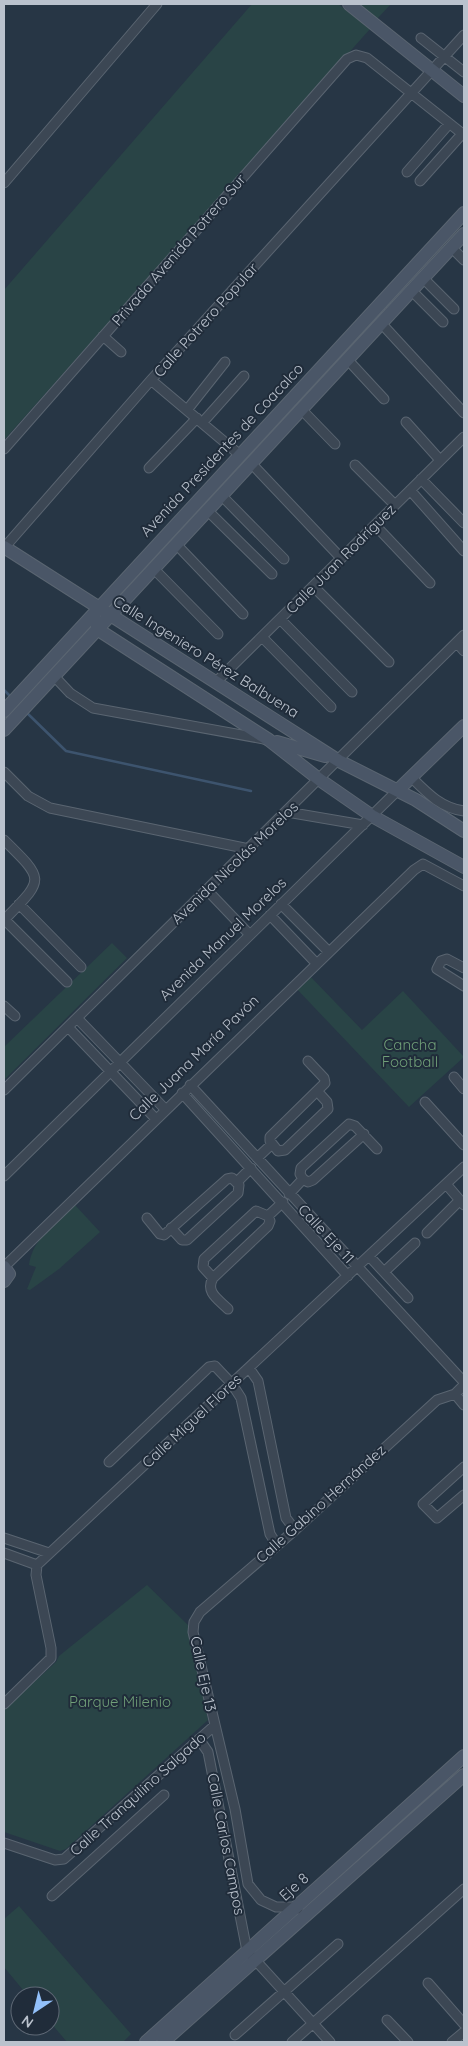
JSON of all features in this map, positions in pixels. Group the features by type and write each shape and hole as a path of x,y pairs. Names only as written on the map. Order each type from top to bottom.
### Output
{"main road":[{"path":"349,4 464,96"},
{"name":"Avenida Presidentes de Coacalco","path":"4,711 36,686 54,676 381,324 451,247 461,230 464,213"},
{"name":"Avenida Presidentes de Coacalco","path":"4,730 97,608 323,365 461,230"},
{"path":"323,365 333,375"},
{"path":"186,513 196,522"},
{"path":"4,548 97,608"},
{"name":"Calle Ingeniero Pérez Balbuena","path":"97,629 97,608 217,681 339,761"},
{"path":"97,629 269,740 367,820 464,866"},
{"name":"Avenida Manuel Morelos","path":"398,790 464,726"},
{"path":"269,740 339,761 398,790 464,831"},
{"name":"Calle Juana María Pavón","path":"4,1267 8,1274 4,1281"},
{"name":"Eje 8","path":"163,2042 251,1956 464,1756"},
{"name":"Eje 8","path":"300,1912 464,1775"},
{"name":"Eje 8","path":"146,2042 251,1956"}],"street":[{"path":"4,183 157,4"},
{"name":"Calle Potrero Popular","path":"4,548 151,380 464,35"},
{"path":"421,38 464,72"},
{"name":"Privada Avenida Potrero Sur","path":"4,449 347,59 356,55 367,58 410,94"},
{"path":"410,94 463,134 420,181"},
{"path":"407,172 449,124"},
{"path":"451,247 464,260"},
{"path":"423,278 454,309"},
{"path":"412,290 443,322"},
{"path":"381,324 464,413"},
{"path":"103,336 121,352"},
{"path":"348,359 384,398"},
{"path":"187,410 225,362"},
{"path":"149,468 200,421 244,376"},
{"path":"151,380 240,455"},
{"path":"301,409 335,444"},
{"path":"406,422 440,460"},
{"name":"Calle Juan Rodríguez","path":"217,681 464,436"},
{"path":"457,444 464,451"},
{"path":"251,463 341,558"},
{"path":"355,465 395,505"},
{"path":"421,479 464,524"},
{"path":"410,490 464,551"},
{"path":"221,495 284,559"},
{"path":"207,510 272,574"},
{"path":"375,525 430,583"},
{"path":"176,544 243,614"},
{"path":"153,568 218,634"},
{"path":"313,586 389,662"},
{"path":"280,618 352,692"},
{"name":"Avenida Nicolás Morelos","path":"4,1090 464,636"},
{"path":"262,637 331,707"},
{"path":"457,643 464,651"},
{"path":"54,676 76,698 93,708 269,740"},
{"path":"4,772 28,796 50,808 248,850"},
{"path":"411,777 441,803 452,809 464,811"},
{"name":"Avenida Manuel Morelos","path":"4,1176 398,790"},
{"path":"287,812 367,820"},
{"path":"4,840 36,874 34,888 4,920 66,982"},
{"name":"Calle Juana María Pavón","path":"4,1267 155,1118 414,870 423,864 464,886"},
{"path":"207,890 250,934"},
{"path":"19,904 81,967"},
{"path":"281,904 328,951"},
{"path":"270,915 316,963"},
{"path":"464,968 447,959 441,961 437,967 440,972 461,984 464,974"},
{"path":"4,1006 14,1016"},
{"path":"77,1018 165,1109"},
{"path":"68,1027 155,1118"},
{"path":"308,1061 325,1080 318,1092 272,1135 270,1139 278,1151 285,1150 327,1110 328,1104 318,1092"},
{"path":"454,1077 464,1089"},
{"name":"Calle Eje 11","path":"190,1085 464,1384"},
{"path":"182,1093 283,1202 348,1276"},
{"path":"425,1102 464,1145"},
{"path":"364,1134 313,1180 308,1182 303,1179 300,1174 301,1168 347,1125 353,1124 364,1134 377,1149"},
{"path":"257,1158 272,1144"},
{"name":"Calle Miguel Flores","path":"37,1565 464,1167"},
{"path":"237,1182 251,1168"},
{"path":"147,1218 162,1235 227,1179 232,1178 240,1186 238,1193 187,1240 182,1240 171,1228"},
{"path":"288,1194 303,1179"},
{"path":"427,1233 462,1203 446,1184"},
{"path":"268,1216 283,1202"},
{"path":"213,1278 202,1267 204,1260 256,1211 268,1216"},
{"path":"228,1309 210,1290 213,1278 270,1224 268,1216"},
{"path":"384,1272 415,1243"},
{"path":"369,1256 408,1298"},
{"path":"109,1462 209,1367 216,1366 232,1384 241,1398 270,1534 276,1545"},
{"path":"249,1368 258,1381 286,1518 295,1530"},
{"name":"Calle Gabino Hernández","path":"194,1622 200,1612 295,1530 437,1400 454,1394 464,1384"},
{"path":"454,1394 464,1405"},
{"path":"464,1466 424,1504 437,1518 464,1494"},
{"path":"4,1538 49,1553"},
{"path":"4,1553 37,1565 39,1596 51,1648 50,1658 4,1704"},
{"name":"Calle Eje 13","path":"194,1622 193,1632 214,1726"},
{"name":"Calle Tranquilino Salgado","path":"4,1843 61,1860 98,1831 214,1726"},
{"name":"Calle Carlos Campos","path":"214,1726 235,1809 248,1884 262,1900 276,1907 300,1912"},
{"name":"Calle Carlos Campos","path":"199,1739 208,1752 251,1956"},
{"path":"52,1896 164,1795"},
{"path":"98,1831 109,1843"},
{"path":"292,2042 464,1890"},
{"path":"235,2036 338,1944"},
{"path":"251,1956 330,2042"},
{"path":"428,1983 464,2024"},
{"path":"388,2020 408,2042"},
{"path":"452,2042 464,2032"}],"green space":[{"path":"252,4 338,4 370,29 4,440 4,290"},
{"path":"358,4 391,4 377,19"},
{"path":"112,943 127,958 4,1080 4,1047"},
{"name":"Cancha Football","path":"306,972 362,1030 403,991 464,1057 409,1107 293,985"},
{"path":"75,1205 100,1232 59,1269 30,1290 27,1289 36,1267 29,1265 35,1247 46,1232"},
{"name":"Parque Milenio","path":"147,1585 189,1626 208,1720 66,1849 60,1851 4,1832 4,1710 56,1662 59,1656"},
{"path":"19,1906 131,2034 123,2042 67,2042 60,2034 60,1986 20,1986 4,1967 4,1919"}],"waterway":[{"path":"4,690 11,697"},
{"path":"25,711 66,751 251,791"}]}
